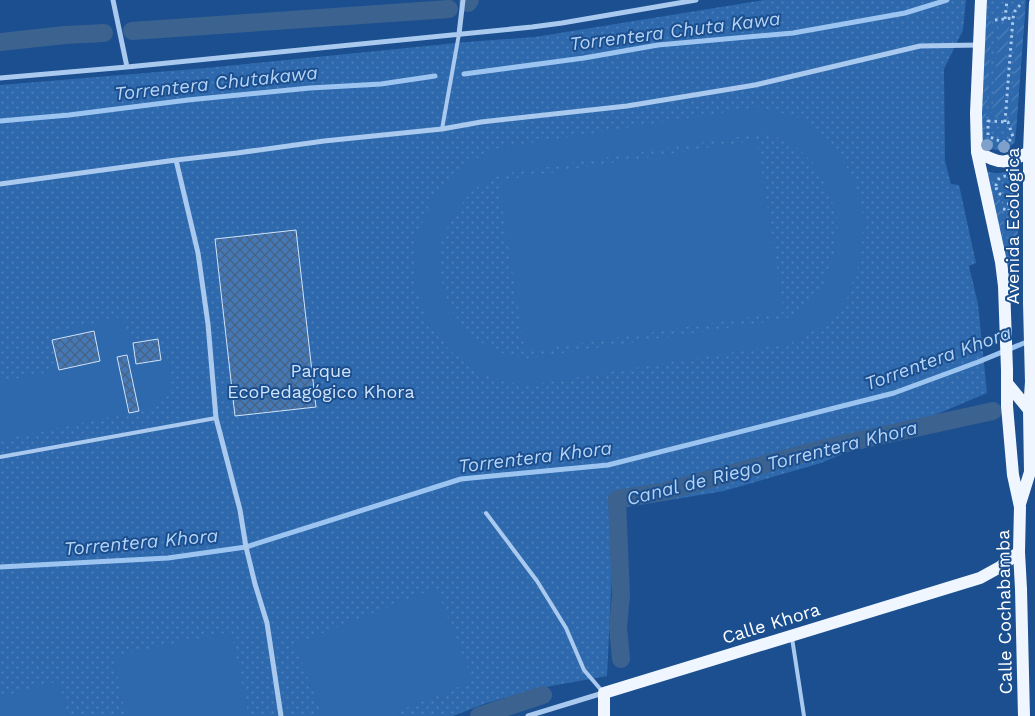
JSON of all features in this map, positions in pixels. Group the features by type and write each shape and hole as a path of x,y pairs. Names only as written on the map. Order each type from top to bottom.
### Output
{"main road":[{"name":"Avenida Ecológica","path":"981,0 976,113 977,152 1001,262 1004,286 1007,406 1013,475 1020,507"},
{"name":"Avenida Ecológica","path":"1020,507 1030,472 1029,410 1032,382 1029,303 1032,283 1029,152 1035,5"},
{"path":"977,152 996,161 1004,162 1029,152"},
{"path":"1007,383 1029,410"},
{"name":"Calle Cochabamba","path":"1020,507 1019,552 1024,716"},
{"name":"Calle Khora","path":"604,693 980,578 1000,568 1019,552"},
{"path":"604,693 604,716"}],"street":[{"path":"113,0 127,67"},
{"path":"459,34 463,0"},
{"path":"0,78 562,24 696,0"},
{"path":"0,184 324,141 442,129 481,122 627,106 755,85 920,46 979,45"},
{"path":"176,160 198,253 208,324 216,418 240,510 255,584 267,623 281,716"},
{"name":"Calle Khora","path":"528,716 604,693"}],"lane":[{"path":"442,129 459,34"},
{"path":"0,456 216,418"},
{"path":"486,513 537,581 566,628 584,670 604,693"},
{"path":"792,635 804,716"}],"path":[{"path":"1005,19 1007,0"},
{"path":"1006,122 988,121 988,136 1002,142 1008,142 1013,137 1008,122 1006,122 1013,18 1015,11 1022,2"},
{"path":"995,20 1013,18"},
{"path":"1005,177 1012,179 1016,186 1014,192 1008,196 1000,194 996,187 998,180 1005,177"},
{"path":"1008,196 1009,210"}],"green space":[{"name":"Parque EcoPedagógico Khora","path":"764,0 966,0 963,30 944,69 945,161 951,184 959,185 976,263 969,266 978,304 987,393 821,463 724,491 615,509 607,676 540,688 487,703 453,716 0,716 0,85 535,37"},
{"path":"987,0 1026,0 1015,142 1007,148 999,150 994,150 982,143"},
{"path":"1025,10 1016,131 1012,130 1010,125 1018,15 1021,11"},
{"path":"986,18 990,19 992,23 985,130 980,129"},
{"path":"1002,24 1007,25 1009,29 1003,114 997,118 992,114 999,28"},
{"path":"758,107 800,118 833,146 854,179 864,218 861,258 847,299 822,326 791,343 523,386 483,374 450,351 426,318 414,280 416,239 431,201 458,169 494,149","holes":["763,133 791,142 814,164 830,195 838,220 836,251 823,286 806,306 786,319 525,359 494,351 467,332 449,307 440,276 441,244 453,214 474,189 502,174"]},
{"path":"757,140 784,312 525,352 498,181"},
{"path":"1015,169 1020,211 1013,299 984,171 1000,173"},
{"path":"1015,169 1020,211 1014,271 1006,199 1012,193 1013,183 1005,173"},
{"path":"984,171 996,174 990,188 993,195 1000,199 1006,270"},
{"path":"121,317 133,343 158,339 161,360 169,360 172,386 148,409 0,440 0,382 58,370 51,333"},
{"path":"436,588 473,681 386,716 323,716 295,644"},
{"path":"231,632 249,716 126,716 113,656"},
{"path":"59,681 68,716 0,716 0,697"}],"building":[{"path":"296,230 316,407 235,416 215,239"},
{"path":"94,331 100,361 59,370 52,340"},
{"path":"158,339 161,360 136,364 133,343"},
{"path":"127,355 139,411 129,413 117,357"}],"waterway":[{"name":"Torrentera Chuta Kawa","path":"464,74 584,58 658,45 793,33 905,13 947,0"},
{"name":"Canal de Riego Torrentera Khora","path":"132,31 449,9"},
{"name":"Canal de Riego Torrentera Khora","path":"0,42 104,33"},
{"name":"Torrentera Chutakawa","path":"0,121 310,88 381,84 435,76"},
{"name":"Torrentera Khora","path":"0,567 168,558 246,547 461,479 608,465 894,393 1029,341"},
{"name":"Canal de Riego Torrentera Khora","path":"621,659 618,627 621,596 617,499 662,492 829,447 993,411"},
{"name":"Canal de Riego Torrentera Khora","path":"479,716 543,695"}]}
